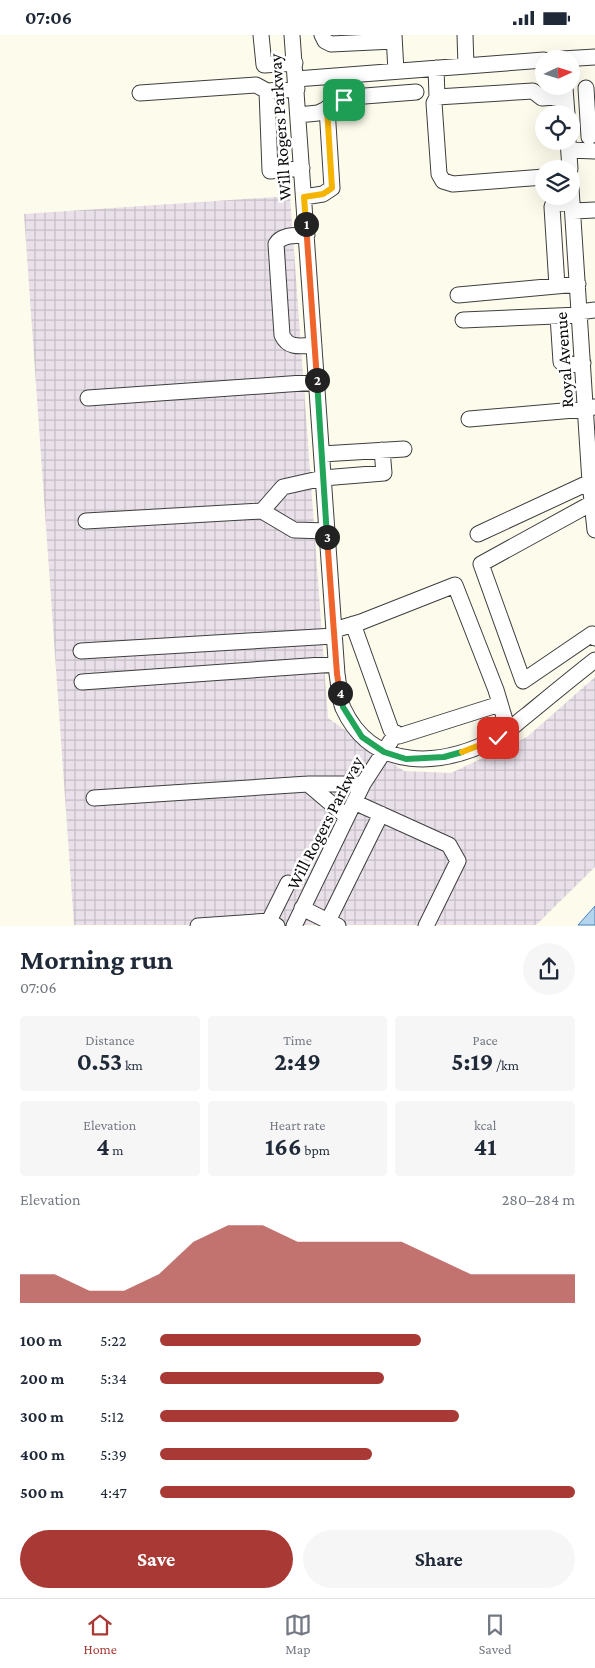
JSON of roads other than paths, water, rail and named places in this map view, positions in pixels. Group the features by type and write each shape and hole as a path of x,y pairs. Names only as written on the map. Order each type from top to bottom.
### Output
{"street":[{"path":"261,35 264,65 296,77"},
{"name":"Will Rogers Parkway","path":"292,35 336,664 343,707 362,737 384,752 363,784 294,925"},
{"path":"322,35 325,41 331,44 394,38 396,71"},
{"path":"466,66 464,35 469,35"},
{"path":"580,58 595,57"},
{"path":"267,91 296,77 535,61"},
{"path":"436,68 437,97 434,103 436,139 439,174 444,181 453,184 535,178"},
{"path":"140,93 256,85 267,91"},
{"path":"589,137 590,87"},
{"path":"267,91 270,171 302,169"},
{"path":"437,97 533,91 535,93"},
{"path":"298,115 318,113 352,97 416,92"},
{"path":"538,95 542,98 552,95"},
{"path":"304,197 323,194 332,188 327,108"},
{"path":"580,148 595,151"},
{"path":"580,203 595,210"},
{"path":"553,205 557,286"},
{"name":"Royal Avenue","path":"572,205 579,313 590,408 595,529"},
{"path":"307,235 283,237 276,244 282,335 284,341 289,345 295,346 314,345"},
{"path":"458,295 578,284"},
{"path":"463,320 558,316 595,310"},
{"path":"558,316 561,362 565,365 587,371"},
{"path":"88,398 317,382"},
{"path":"469,419 590,408"},
{"path":"322,455 404,449"},
{"path":"262,511 283,487 323,479 384,473 382,450"},
{"path":"478,534 592,486"},
{"path":"592,486 481,564 522,681 592,634 595,638"},
{"path":"86,521 262,511 294,530 327,531"},
{"path":"81,651 334,633 456,585 496,690 508,730"},
{"path":"353,624 391,730 400,736 500,704"},
{"path":"554,660 566,683"},
{"path":"396,733 384,752 406,759 444,757 468,751 498,738 595,660"},
{"path":"82,682 336,664"},
{"path":"94,798 308,784 363,784"},
{"path":"308,784 347,817"},
{"path":"354,802 450,845 458,861 426,925"},
{"path":"302,908 333,923 381,814"},
{"path":"198,925 273,923 288,883"}],"water":[{"path":"595,906 595,925 578,925"}]}
